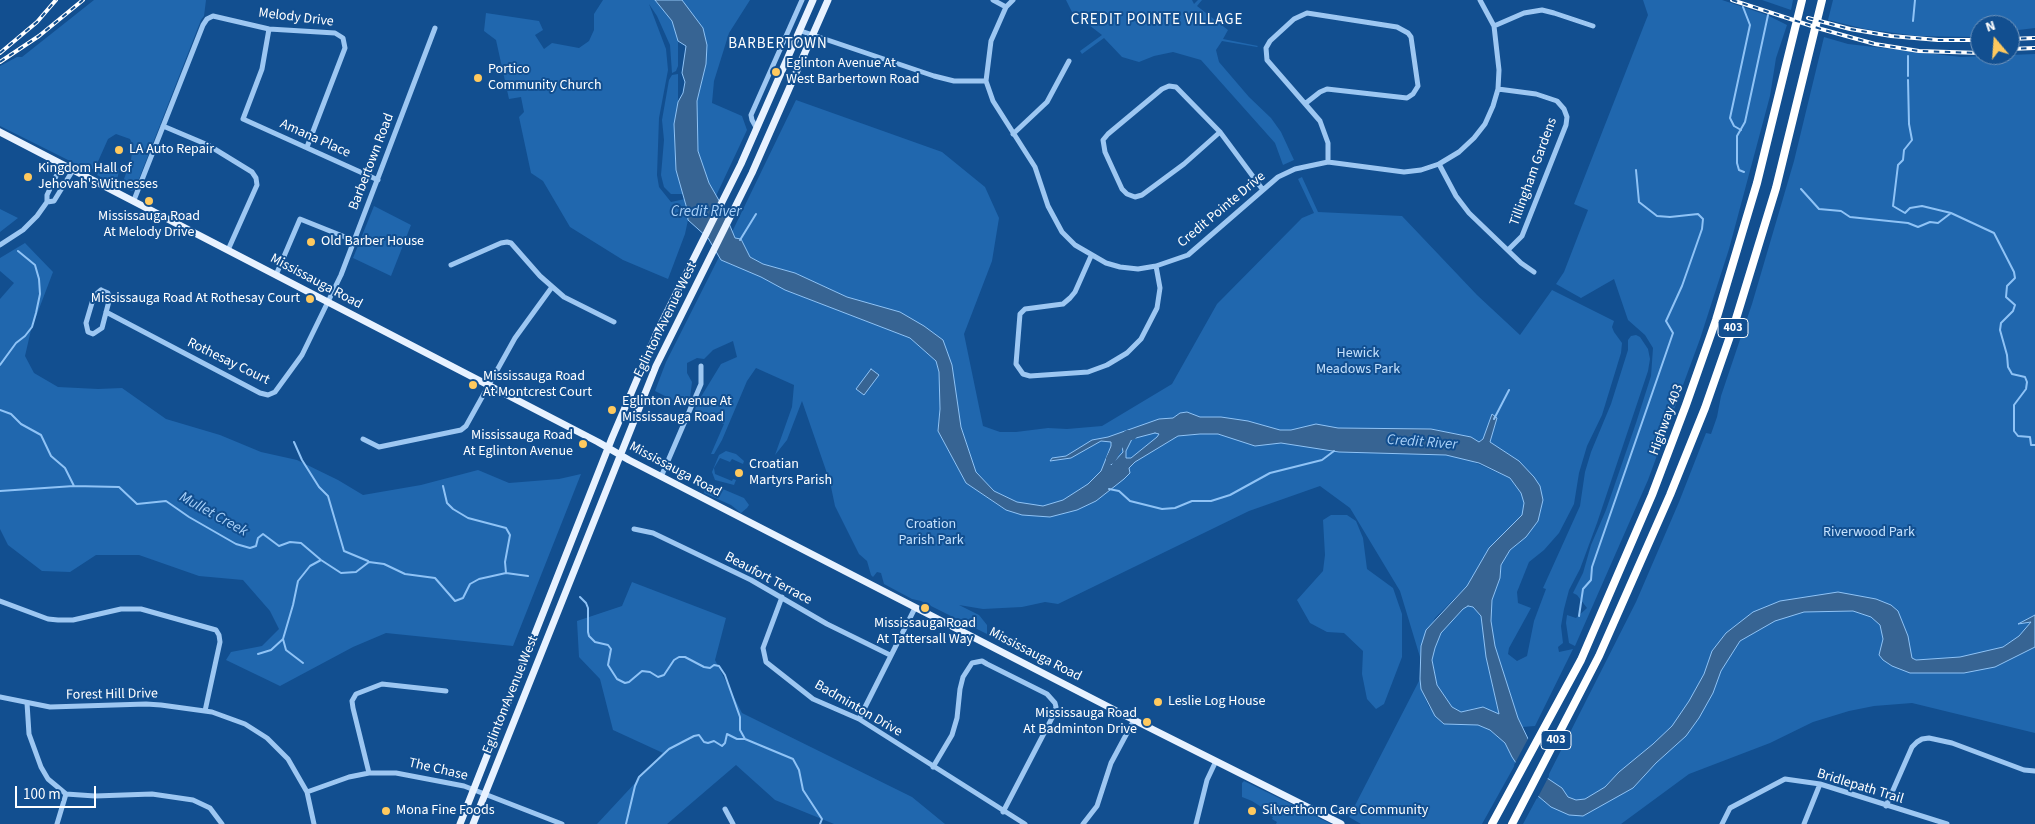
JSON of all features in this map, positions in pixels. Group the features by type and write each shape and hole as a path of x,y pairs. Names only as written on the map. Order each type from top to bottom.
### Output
{"highway":[{"name":"Highway 403","path":"1492,824 1586,649 1652,495 1716,320 1757,183 1802,0"},
{"name":"403","path":"1512,824 1599,656 1670,495 1705,408 1735,322 1776,188 1822,0"}],"main road":[{"name":"Eglinton Avenue West","path":"460,824 608,448 658,330 741,164 813,0"},
{"name":"Eglinton Avenue West","path":"473,824 542,656 656,366 752,173 828,0"},
{"name":"Mississauga Road","path":"0,132 134,200 661,477 1216,762 1341,824"}],"street":[{"path":"757,128 751,115 802,0"},
{"path":"993,0 1006,7"},
{"path":"800,31 934,76 954,81 986,81 991,41 1006,7 1013,0"},
{"name":"Credit Pointe Drive","path":"986,81 1000,114 1035,167 1048,206 1062,232 1075,245 1091,256 1120,267 1138,269 1177,260 1197,249 1278,177 1295,169 1328,162 1404,172 1422,170 1439,164 1459,152 1485,124 1498,89 1499,70 1494,26 1480,0"},
{"path":"1494,26 1524,13 1542,10 1593,26"},
{"path":"1306,103 1327,89 1407,98 1413,94 1418,86 1408,33 1397,27 1306,13 1294,19 1270,41 1265,54 1267,60 1320,121 1328,143 1328,162"},
{"name":"Melody Drive","path":"134,200 207,19 213,16 220,16 270,29 335,33 342,38 345,48 308,147"},
{"name":"Barbertown Road","path":"328,303 355,241 435,28"},
{"name":"Amana Place","path":"270,29 262,69 243,119 378,180"},
{"path":"1013,134 1047,102 1069,61"},
{"path":"1220,132 1184,164 1142,195 1135,197 1127,194 1122,189 1105,152 1103,140 1162,89 1169,86 1180,89 1220,132 1263,190"},
{"name":"Tillingham Gardens","path":"1498,89 1536,94 1557,101 1564,109 1567,117 1566,125 1522,236 1509,250"},
{"path":"163,126 208,145 252,172 256,178 257,185 228,250"},
{"path":"0,245 23,230 37,216 47,202 47,195 62,164"},
{"path":"1439,164 1461,203 1521,262 1534,272"},
{"path":"47,202 54,201 72,170"},
{"path":"276,275 300,219 355,241"},
{"path":"452,266 507,242 511,243 540,276 564,297 614,322"},
{"path":"1091,256 1076,292 1063,304 1032,307 1025,309 1020,314 1016,364 1023,374 1030,376 1088,372 1106,366 1127,353 1142,339 1156,308 1160,288 1156,266"},
{"path":"363,439 379,447 461,430 470,422 490,386 498,366 515,338 552,287"},
{"path":"101,290 108,293 109,301 106,312 102,328 93,334 88,332 86,323 94,296 101,290"},
{"name":"Rothesay Court","path":"106,312 260,393 268,395 277,391 302,355 328,303"},
{"path":"661,477 701,384 701,366"},
{"name":"Beaufort Terrace","path":"634,529 653,533 751,580 827,624 890,655"},
{"name":"Badminton Drive","path":"782,598 763,648 766,662 813,699 858,719 1003,812 1025,824"},
{"path":"0,601 58,620 73,620 121,609 141,609 216,630 220,635 220,642 205,711"},
{"path":"858,719 915,608"},
{"path":"933,767 952,735 958,718 960,689 963,677 972,664 982,661 1047,694 1054,703 1053,716 1003,812"},
{"path":"369,773 353,708 352,701 356,694 382,684 446,691"},
{"name":"Forest Hill Drive","path":"0,697 58,707 146,704 205,711 226,716 245,724 267,738 288,759 307,792 314,824"},
{"path":"27,703 29,734 41,767 48,778 66,794 95,796 141,794 193,800 210,808 222,824"},
{"path":"1083,824 1097,806 1111,763 1134,720"},
{"path":"1886,806 1912,747 1922,739 1929,738 1952,743 2024,770 2035,771"},
{"path":"1196,824 1207,780 1216,762"},
{"name":"The Chase","path":"307,792 369,773 413,775 446,781 562,824"},
{"name":"Bridlepath Trail","path":"1722,824 1730,808 1785,779 1820,784 1947,824"},
{"path":"1804,824 1820,784"},
{"path":"57,824 66,794"},
{"path":"725,809 733,824"}],"green space":[{"path":"94,0 206,0 204,16 135,189 132,191 121,187 131,160 133,145 130,139 116,134 108,139 96,166 90,171 0,126 0,66 17,57 22,57"},
{"path":"603,0 655,0 672,21 678,41 678,66 676,71 672,73 670,45 657,16 649,4 666,49 668,70 659,118 657,175 659,187 671,202 685,199 688,220 685,234 668,279 623,260 570,227 543,181 531,173 519,117 524,112 521,97 509,99 496,40 484,31 486,13 539,21 543,30 535,35 544,49 552,43 579,48 589,41 594,30 594,14"},
{"path":"682,0 750,0 729,33 714,81 712,103 742,116 747,130 716,196 709,183 698,151 697,101 706,64 703,28"},
{"path":"1066,0 1192,0 1194,4 1198,0 1202,0 1197,6 1228,30 1223,39 1258,46 1222,41 1216,50 1219,62 1249,97 1271,118 1281,132 1294,160 1283,165 1275,143 1201,60 1173,52 1154,56 1139,62 1122,57 1104,38 1082,54 1080,51 1102,35 1072,12"},
{"path":"1643,0 1722,0 1767,15 1787,25 1776,58 1770,96 1729,249 1700,339 1648,480 1575,646 1569,643 1566,623 1567,615 1576,618 1587,608 1577,595 1573,593 1583,573 1591,545 1606,510 1636,423 1651,376 1653,348 1645,335 1628,320 1614,279 1581,298 1556,284 1564,272 1588,210 1574,204 1648,15"},
{"path":"1762,0 1793,0 1791,10"},
{"path":"1833,0 2035,0 2035,28 2020,30 2020,15 1970,15 1970,37 1917,36 1865,29 1828,20"},
{"name":"Riverwood Park","path":"1824,37 1848,44 1970,57 1970,65 2020,65 2020,55 2035,54 2035,733 1912,703 1874,706 1849,711 1813,722 1770,743 1689,774 1621,824 1523,824 1538,796 1551,806 1547,778 1636,602 1706,433 1711,434 1794,161"},
{"path":"678,74 678,102 674,124 676,170 683,194 671,194 664,187 661,175 664,140 662,120 669,80 672,75"},
{"path":"796,100 942,152 985,187 999,218 992,261 964,334 983,426 1000,432 1102,426 1172,384 1217,304 1302,218 1314,213 1298,179 1302,177 1318,212 1402,216 1477,295 1520,335 1552,290 1614,321 1612,327 1622,343 1621,353 1602,415 1587,446 1579,473 1574,504 1559,533 1544,550 1529,562 1517,592 1518,603 1531,608 1509,648 1508,654 1517,661 1527,656 1534,621 1546,589 1543,588 1580,506 1585,472 1591,452 1611,404 1628,350 1628,340 1631,336 1636,335 1640,337 1648,349 1650,359 1648,371 1597,523 1580,569 1569,590 1564,609 1561,626 1563,643 1558,647 1559,652 1573,649 1535,726 1522,727 1518,718 1495,646 1491,621 1492,600 1500,578 1501,565 1510,550 1526,537 1540,486 1519,461 1490,442 1497,418 1492,415 1483,439 1478,442 1469,460 1510,478 1521,493 1524,503 1522,515 1489,548 1467,586 1435,618 1421,646 1420,657 1400,591 1350,508 1320,486 1249,511 1058,604 1045,602 1022,607 983,609 959,605 979,615 987,625 987,634 884,584 881,573 877,572 873,577 871,575 867,561 859,554 835,506 830,482 802,401 787,440 775,455 792,407 794,385 756,368 747,381 722,440 714,454 711,454 724,424 695,411 696,405 721,364 737,357 733,341 713,350 704,359 697,358 687,363 687,373 692,382 690,398 685,406 655,391 666,362 719,257 721,260 761,277 785,290 910,338 936,361 939,372 940,409 938,431 966,483 1005,510 1028,505 994,491 976,473 961,427 952,365 864,303 795,273 763,264 750,257 741,239 735,238 732,232"},
{"path":"103,164 116,166 119,169 114,184 97,175"},
{"path":"374,206 411,225 391,276 353,258"},
{"path":"0,209 18,218 0,232"},
{"path":"25,243 53,272 31,330 25,356 34,373 58,387 122,388 166,419 220,435 261,452 297,460 338,480 363,495 421,485 478,470 509,483 559,479 581,474 513,646 386,633 353,647 280,686 226,660 231,652 262,646 279,629 270,611 243,580 199,576 139,555 96,555 70,572 42,571 8,545 0,529 0,299 14,283 0,271 0,258"},
{"path":"726,451 736,454 744,461 743,464 732,459 730,462 720,458 714,468 715,474 732,481 733,479 736,480 734,485 715,480 712,472 719,455"},
{"path":"711,484 744,498 749,505 741,513 731,505 704,493 706,486"},
{"path":"1331,515 1347,515 1356,521 1363,538 1367,569 1393,588 1402,614 1402,657 1384,704 1376,709 1367,699 1362,674 1363,651 1344,633 1327,632 1310,623 1297,600 1323,571 1325,555 1323,520"},
{"path":"632,582 726,618 715,660 742,713 912,797 945,824 834,824 775,800 736,765 667,824 597,824 663,753 613,730 600,679 579,657 577,621 622,606"},
{"path":"1468,606 1473,607 1481,616 1486,657 1499,715 1491,710 1476,708 1461,712 1452,707 1437,685 1432,660 1435,648 1441,633"},
{"path":"1420,679 1421,689 1429,707 1444,724 1478,725 1490,730 1505,743 1516,763 1482,824 1361,824 1349,817"},
{"path":"1244,781 1331,824 1276,824 1277,822 1272,819 1273,817 1265,813 1266,810 1242,797 1242,783"}],"water":[{"name":"Credit River","path":"655,0 682,0 703,28 707,45 706,64 697,101 698,151 709,183 721,204 735,238 741,239 750,257 763,264 795,273 847,297 900,312 943,340 952,365 961,427 976,472 994,491 1017,502 1043,506 1063,500 1088,484 1101,471 1111,442 1101,441 1071,458 1050,461 1052,458 1066,456 1092,440 1108,437 1159,419 1173,418 1180,413 1187,412 1200,417 1221,417 1248,421 1280,430 1291,430 1316,424 1338,428 1431,429 1471,437 1479,442 1483,439 1492,414 1497,418 1490,442 1519,461 1534,477 1540,486 1543,500 1538,521 1526,537 1510,550 1501,565 1500,578 1492,600 1491,621 1495,646 1518,718 1547,778 1562,788 1568,797 1576,800 1585,799 1605,787 1619,772 1653,744 1672,726 1689,701 1704,674 1712,651 1726,633 1753,612 1780,601 1838,592 1876,599 1891,605 1898,611 1908,636 1912,658 1916,660 1960,657 2003,647 2019,636 2031,622 2018,624 2035,615 2035,647 1995,667 1964,673 1910,673 1892,666 1879,655 1883,639 1880,625 1871,617 1853,611 1804,612 1775,621 1740,641 1721,671 1713,693 1699,718 1686,736 1656,763 1633,788 1583,816 1569,815 1551,807 1538,796 1505,743 1490,730 1478,725 1444,724 1435,716 1421,689 1421,646 1426,630 1467,586 1489,548 1522,515 1524,503 1521,493 1510,478 1479,463 1446,455 1339,452 1281,443 1255,446 1218,434 1200,434 1178,436 1135,462 1129,468 1130,473 1124,479 1096,501 1077,510 1050,517 1022,515 1006,510 966,483 938,431 940,409 939,372 936,361 910,338 785,290 761,277 721,260 708,238 688,220 687,209 676,170 674,124 678,102 683,93 685,82 682,73 686,46 678,41 672,21","holes":["1155,433 1159,434 1157,437 1131,458 1126,458 1126,451 1132,439","1121,440 1123,452 1111,465 1116,454 1117,444","1468,606 1473,607 1481,616 1486,657 1499,714 1483,707 1461,712 1452,707 1437,685 1432,660 1435,648 1441,633"]},
{"path":"871,369 879,375 864,395 856,389"}],"pier":[{"path":"1529,737 1549,776 1537,799 1514,765"}],"waterway":[{"path":"1913,21 1915,0"},
{"path":"1741,130 1734,126 1730,118 1750,25 1743,7"},
{"path":"1744,172 1739,170 1737,163 1737,136 1745,122 1768,15"},
{"path":"1908,56 1908,76"},
{"path":"1908,80 1909,124 1912,140 1904,150 1903,160 1898,165 1893,206 1905,213 1910,208 1922,206 1951,213"},
{"path":"1579,616 1583,589 1591,580 1592,567 1673,333 1666,321 1682,286 1702,229 1703,219 1698,214 1670,217 1657,216 1639,202 1636,170"},
{"path":"1801,189 1819,209 1841,211 1850,217 1908,223 1918,227 1930,222 1938,223 1951,213 1994,233 2014,272 2015,278 2007,286 2006,297 2015,305 2013,311 2001,323 2000,330 2007,355 2008,367 2012,374 2025,377 2027,382 2026,389 2014,405 2014,431 2018,436 2030,437 2031,445 2035,445"},
{"path":"740,240 756,214"},
{"name":"Mullet Creek","path":"0,365 16,343 32,327 40,294 39,279 35,265 18,251"},
{"path":"1494,419 1509,390"},
{"name":"Mullet Creek","path":"0,410 11,414 21,424 41,435 51,456 65,468 74,486 119,487 137,504 166,501 189,517 236,544 250,548 256,546 258,538 263,534 279,546 290,542 301,543 321,560 341,573 356,572 369,562 384,564 405,574 435,578 455,601 463,598 470,584 479,579 506,573 528,576"},
{"name":"Credit River","path":"1111,459 1120,442 1128,435 1132,435"},
{"path":"294,442 302,460 319,487 328,496 344,551 368,561"},
{"path":"1109,489 1119,491 1130,501 1162,509 1175,508 1192,501 1211,501 1230,495 1270,473 1322,460 1334,451"},
{"path":"0,491 74,486"},
{"path":"443,486 447,503 453,509 468,518 506,528 510,535 505,562 506,573"},
{"path":"258,654 271,650 283,639 298,581 310,566 321,560"},
{"name":"Mullet Creek","path":"580,597 588,608 589,636 595,642 608,645 611,649 608,665 617,679 625,683 642,671 650,672 658,677 664,675 674,660 679,657 685,657 704,667 719,666 725,675 740,717 740,730 745,739 793,759 799,770 803,790 822,819 820,824"},
{"path":"283,639 286,650 303,663"},
{"path":"626,824 639,777 669,749 699,735 704,742 714,741 722,746 725,743 727,734 737,739 745,739"}],"railway":[{"path":"0,53 37,22 56,0"},
{"path":"0,62 39,36 83,0"},
{"path":"1732,0 1821,29 1875,44 1919,51 1970,53"},
{"path":"1808,18 1850,29 1891,36 1938,40 1970,40"},
{"path":"2020,39 2035,38"},
{"path":"2020,49 2035,48"}],"place":[{"name":"Eglinton Avenue At West Barbertown Road","path":"776,72"},
{"name":"Portico Community Church","path":"478,78"},
{"name":"LA Auto Repair","path":"119,150"},
{"name":"Kingdom Hall of Jehovah's Witnesses","path":"28,177"},
{"name":"Mississauga Road At Melody Drive","path":"149,201"},
{"name":"Old Barber House","path":"311,242"},
{"name":"Mississauga Road At Rothesay Court","path":"310,299"},
{"name":"Mississauga Road At Montcrest Court","path":"473,385"},
{"name":"Eglinton Avenue At Mississauga Road","path":"612,410"},
{"name":"Mississauga Road At Eglinton Avenue","path":"583,444"},
{"name":"Croatian Martyrs Parish","path":"739,473"},
{"name":"Mississauga Road At Tattersall Way","path":"925,608"},
{"name":"Leslie Log House","path":"1158,702"},
{"name":"Mississauga Road At Badminton Drive","path":"1147,722"},
{"name":"Mona Fine Foods","path":"386,811"},
{"name":"Silverthorn Care Community","path":"1252,811"}],"district":[{"name":"CREDIT POINTE VILLAGE","path":"1157,21"},
{"name":"BARBERTOWN","path":"778,45"}],"park label":[{"name":"Hewick Meadows Park","path":"1358,362"},
{"name":"Croation Parish Park","path":"931,534"}]}
